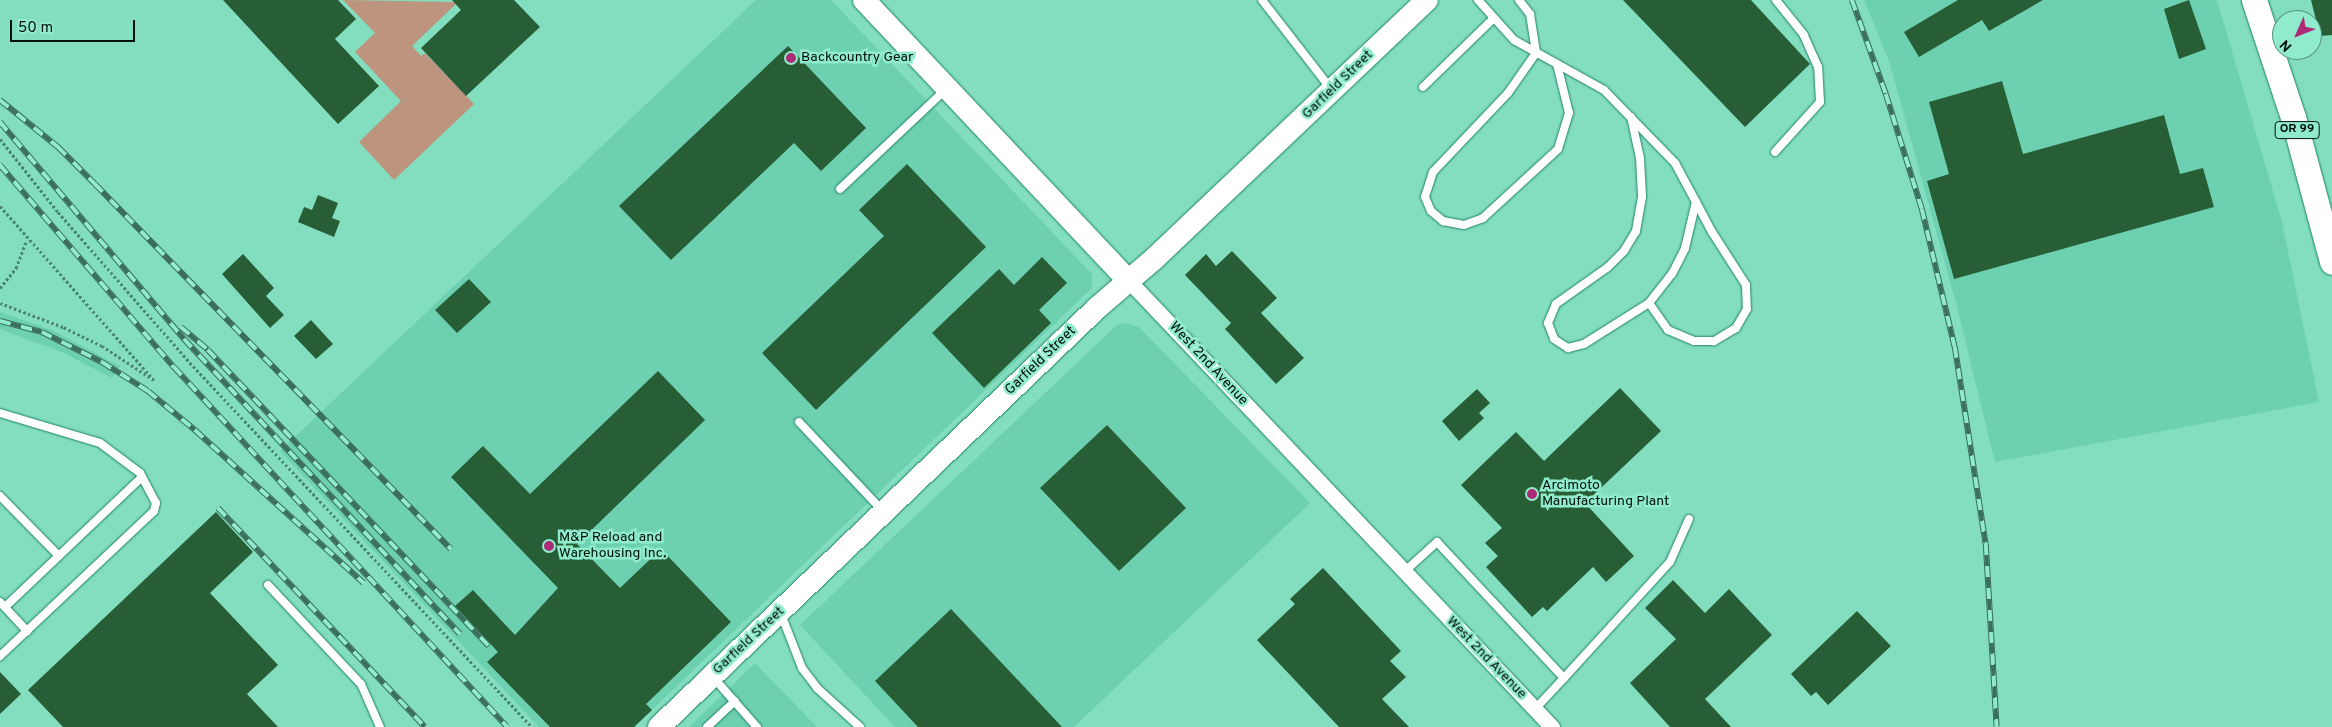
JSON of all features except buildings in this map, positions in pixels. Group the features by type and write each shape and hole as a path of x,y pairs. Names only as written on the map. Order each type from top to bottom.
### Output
{"main road":[{"name":"OR 99","path":"2254,0 2294,117 2332,262"}],"street":[{"name":"West 2nd Avenue","path":"864,0 1552,727"},
{"name":"Garfield Street","path":"664,725 712,676 884,512 1427,0"}],"lane":[{"path":"1262,0 1332,90"},
{"path":"1519,0 1530,14 1536,52 1508,93 1433,172 1425,197 1432,211 1443,221 1464,226 1483,218 1558,149 1569,113 1557,64"},
{"path":"1775,152 1820,102 1818,67 1804,35 1776,0"},
{"path":"1480,1 1493,19 1514,40 1604,90 1631,116 1675,163 1746,285 1747,309 1736,328 1714,341 1694,341 1668,330 1649,303"},
{"path":"1423,87 1493,19"},
{"path":"840,189 948,88"},
{"path":"1631,116 1640,158 1642,197 1636,231 1624,251 1608,267 1556,304 1548,323 1554,339 1568,348 1584,344 1649,303 1672,274 1684,248 1696,202"},
{"path":"0,413 100,443 142,477 154,496 154,511 0,656"},
{"path":"799,422 884,512"},
{"path":"27,631 2,605 59,556 142,477"},
{"path":"0,496 59,556"},
{"path":"1535,709 1670,562 1689,519"},
{"path":"1404,572 1437,542 1564,678"},
{"path":"268,585 361,684 380,727"},
{"path":"780,612 802,668 817,688 860,727"},
{"path":"712,676 758,727"},
{"path":"708,727 735,701"}],"path":[{"path":"0,139 58,212 193,366 532,727"},
{"path":"0,206 28,240 154,380 102,346 63,327 0,303"},
{"path":"0,288 16,268 28,240"}],"shaded area":[{"path":"343,0 458,2 412,46 421,56 425,53 474,104 394,180 359,142 401,101 355,52 375,33"},
{"path":"756,0 831,0 1092,274 1092,288 634,727 539,727 280,451"},
{"path":"1864,0 2217,0 2282,222 2319,402 1995,462 1955,299 1889,61"},
{"path":"0,312 52,330 120,366 112,378 64,353 0,329"},
{"path":"1126,323 1139,327 1310,503 1074,727 895,727 800,625 1117,325"},
{"path":"755,663 817,727 689,727"}],"railway":[{"path":"1852,0 1886,94 1922,209 1955,347 1986,544 1997,727"},
{"path":"0,100 58,147 451,549"},
{"path":"0,122 184,339 460,634"},
{"path":"0,165 174,367 507,727"},
{"path":"0,321 42,332 102,362 148,391 195,430 364,583"},
{"path":"181,327 208,350 489,646"},
{"path":"218,508 425,727"}],"place":[{"name":"Backcountry Gear","path":"791,58"},
{"name":"Arcimoto Manufacturing Plant","path":"1532,494"},
{"name":"M&P Reload and Warehousing Inc.","path":"549,546"}]}
